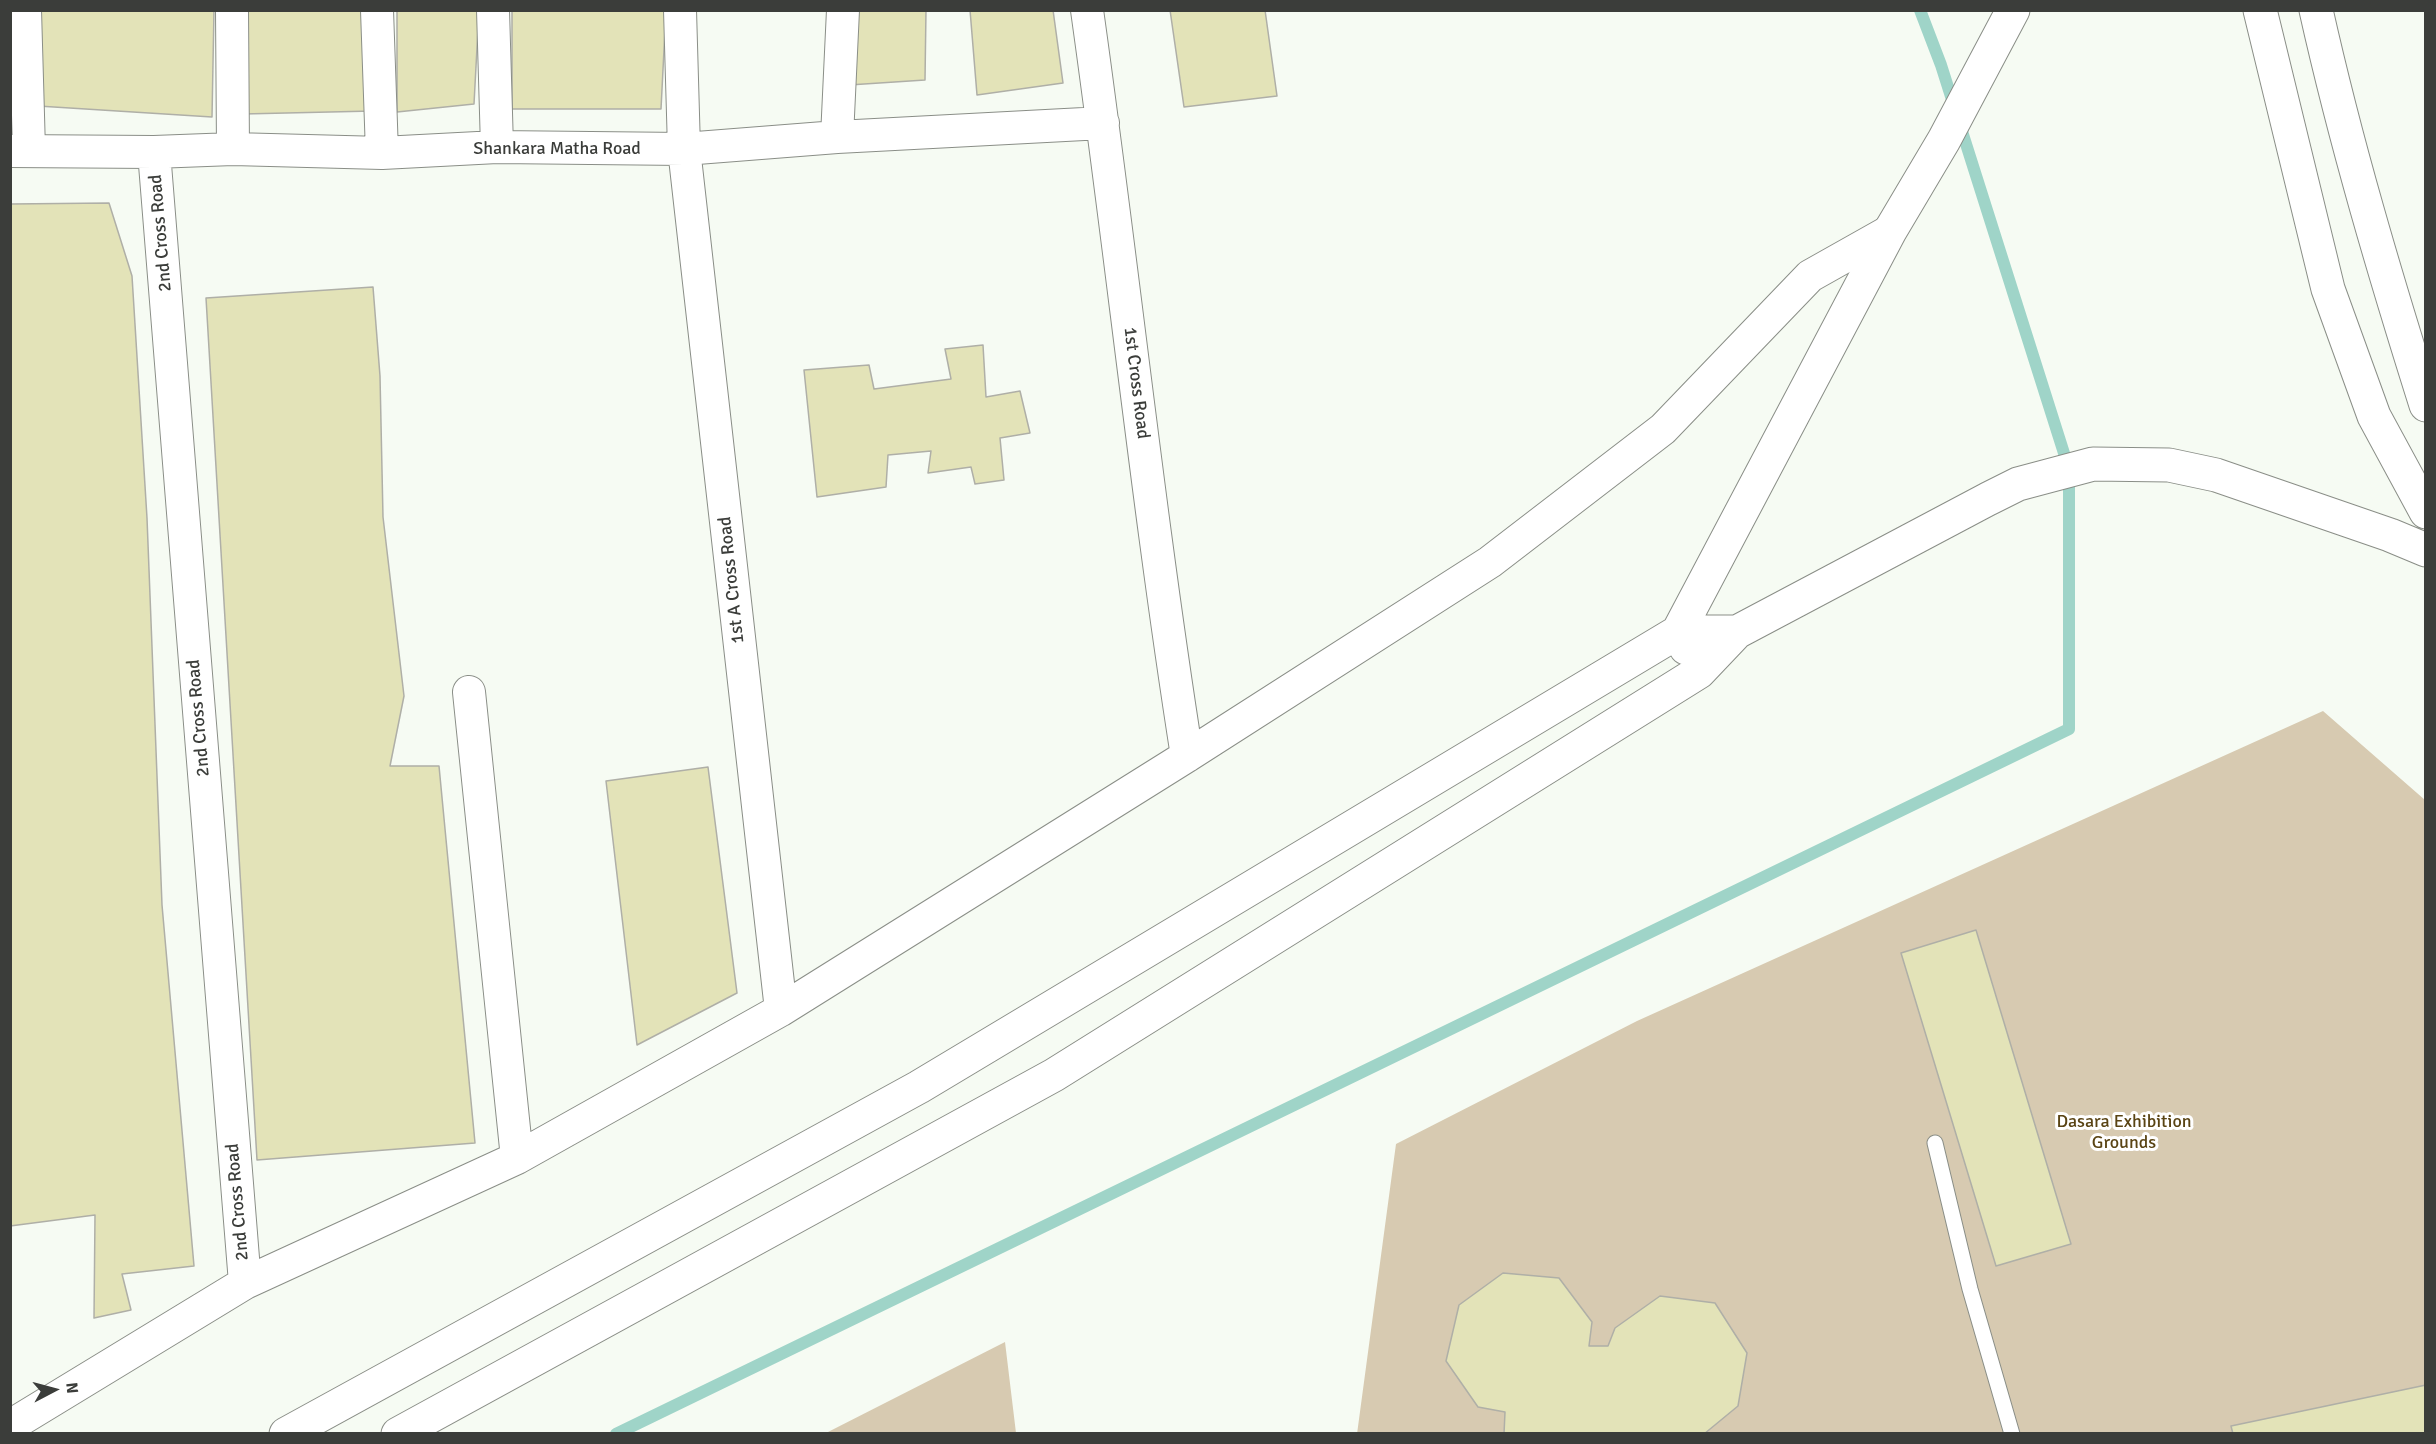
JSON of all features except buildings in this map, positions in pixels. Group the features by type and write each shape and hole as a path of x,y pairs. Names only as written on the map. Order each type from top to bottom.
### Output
{"main road":[{"path":"1678,632 1890,231 1944,140 2013,10"},
{"path":"2260,10 2328,289 2374,416 2426,512"},
{"path":"2316,10 2340,114 2392,298 2426,405"},
{"path":"399,1434 1054,1075 1700,672 1737,632 2018,484 2093,464 2169,465 2216,475 2390,535 2426,550"},
{"path":"1678,632 1700,672"},
{"path":"286,1434 919,1087 1678,632 1737,632"}],"street":[{"path":"20,150 25,10"},
{"path":"232,10 234,149"},
{"path":"377,10 382,153"},
{"path":"493,10 497,147"},
{"name":"1st A Cross Road","path":"680,10 684,149 781,1010"},
{"path":"837,137 843,10"},
{"name":"1st Cross Road","path":"1087,10 1165,615 1187,756"},
{"name":"Shankara Matha Road","path":"20,150 154,152 234,149 382,153 497,147 684,149 837,137 1103,123"},
{"name":"2nd Cross Road","path":"154,152 245,1283"},
{"path":"10,1426 245,1283 517,1158 781,1010 1187,756 1490,562 1663,429 1810,276 1890,231"},
{"path":"469,692 517,1158"}],"lane":[{"path":"1935,1143 1970,1290 2012,1434"}],"green space":[{"name":"Dasara Exhibition Grounds","path":"2323,711 2425,800 2425,1433 1357,1434 1396,1144 1637,1021"},
{"path":"1005,1342 1016,1433 826,1433"}],"waterway":[{"path":"616,1434 2069,729 2069,469 1941,65 1920,10"}]}
